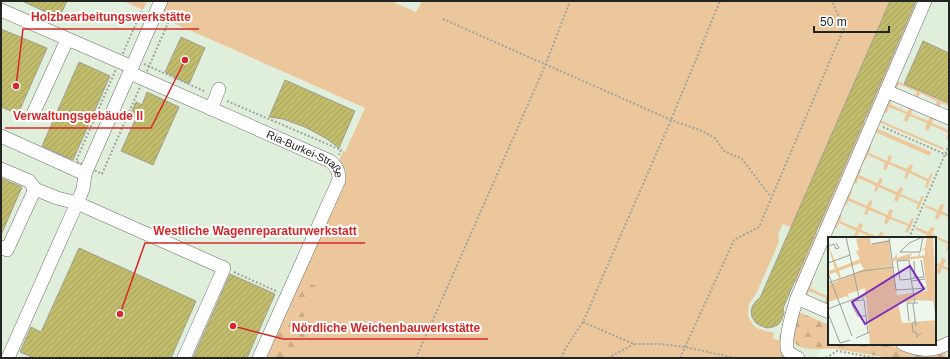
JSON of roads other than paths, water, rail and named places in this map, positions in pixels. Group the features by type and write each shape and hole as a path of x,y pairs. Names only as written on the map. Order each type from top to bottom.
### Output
{"street":[{"path":"8,358 83,189 87,171 161,1"},
{"path":"798,358 787,350 786,346 790,319 797,298 925,1"},
{"name":"Ria-Burkei-Straße","path":"1,10 132,67 144,79 216,98 330,161 335,166 339,173 339,180 286,295 260,358"},
{"path":"33,114 67,40"},
{"path":"886,91 949,118"},
{"path":"1,136 87,171"},
{"path":"1,169 29,181 35,189 57,198 77,203 224,268 184,358"},
{"path":"1,247 7,250 35,189"},
{"path":"797,298 828,312"},
{"path":"907,345 918,349 932,350 949,343"}],"place":[{"name":"Verwaltungsgebäude II","path":"185,60"},
{"name":"Holzbearbeitungswerkstätte","path":"16,86"},
{"name":"Westliche Wagenreparaturwerkstatt","path":"120,314"},
{"name":"Nördliche Weichenbauwerkstätte","path":"233,326"}]}
